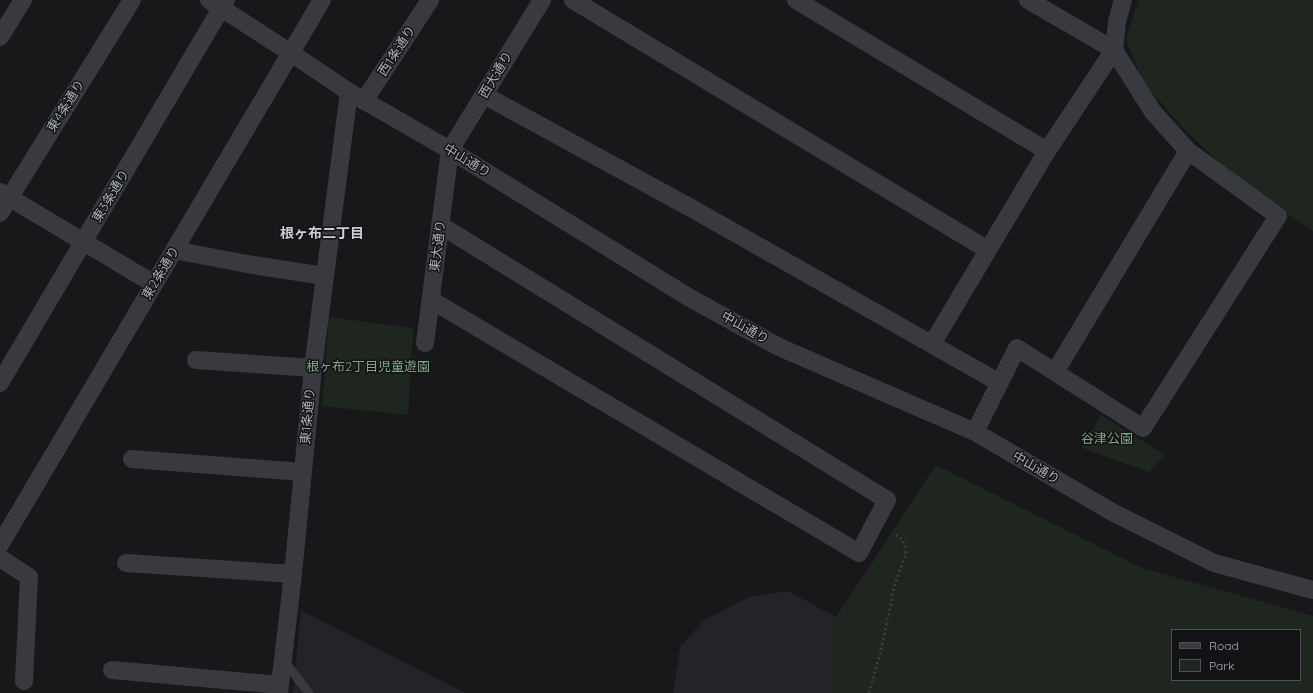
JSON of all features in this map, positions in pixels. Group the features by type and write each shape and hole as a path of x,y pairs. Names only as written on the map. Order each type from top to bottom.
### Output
{"street":[{"path":"0,37 23,0"},
{"name":"東4条通り","path":"3,201 132,0"},
{"name":"東2条通り","path":"0,545 322,0"},
{"name":"西1条通り","path":"356,97 430,0"},
{"name":"西大通り","path":"450,150 542,0"},
{"path":"573,0 988,250"},
{"path":"796,0 1047,151"},
{"path":"975,432 1017,348 1143,428 1278,216 1188,151 1153,112 1114,50 1028,0"},
{"path":"932,344 1047,151 1114,50 1117,22 1123,0"},
{"name":"中山通り","path":"219,3 356,97 450,150 690,298 779,347 975,432 1114,513 1214,563 1313,590"},
{"name":"東3条通り","path":"0,383 84,242 219,3"},
{"path":"484,95 691,208 1000,383"},
{"name":"東1条通り","path":"280,689 324,276 356,97"},
{"name":"東大通り","path":"425,343 450,150"},
{"path":"1055,372 1188,151"},
{"path":"3,201 84,242 154,284"},
{"path":"431,300 859,553 888,500 440,225"},
{"path":"174,250 247,264 324,276"},
{"path":"196,360 313,368"},
{"path":"132,459 302,472"},
{"path":"0,558 29,577 24,681"},
{"path":"126,563 293,574"},
{"path":"112,670 280,689"}],"lane":[{"path":"283,660 309,693"}],"path":[{"path":"869,693 881,650 895,584 906,553 903,540 884,527 878,519"}],"shaded area":[{"path":"788,591 858,629 845,693 673,693 680,647 703,621 749,597"},
{"path":"301,611 466,693 293,693"}],"green space":[{"path":"1139,0 1313,0 1313,231 1234,177 1185,130 1143,83 1126,39"},
{"name":"根ヶ布2丁目児童遊園","path":"329,317 413,328 408,415 322,406"},
{"name":"谷津公園","path":"1101,415 1165,455 1149,472 1082,448"},
{"path":"936,465 1142,568 1313,616 1313,693 834,693 833,622"}],"district":[{"name":"根ヶ布二丁目","path":"322,234"}]}
